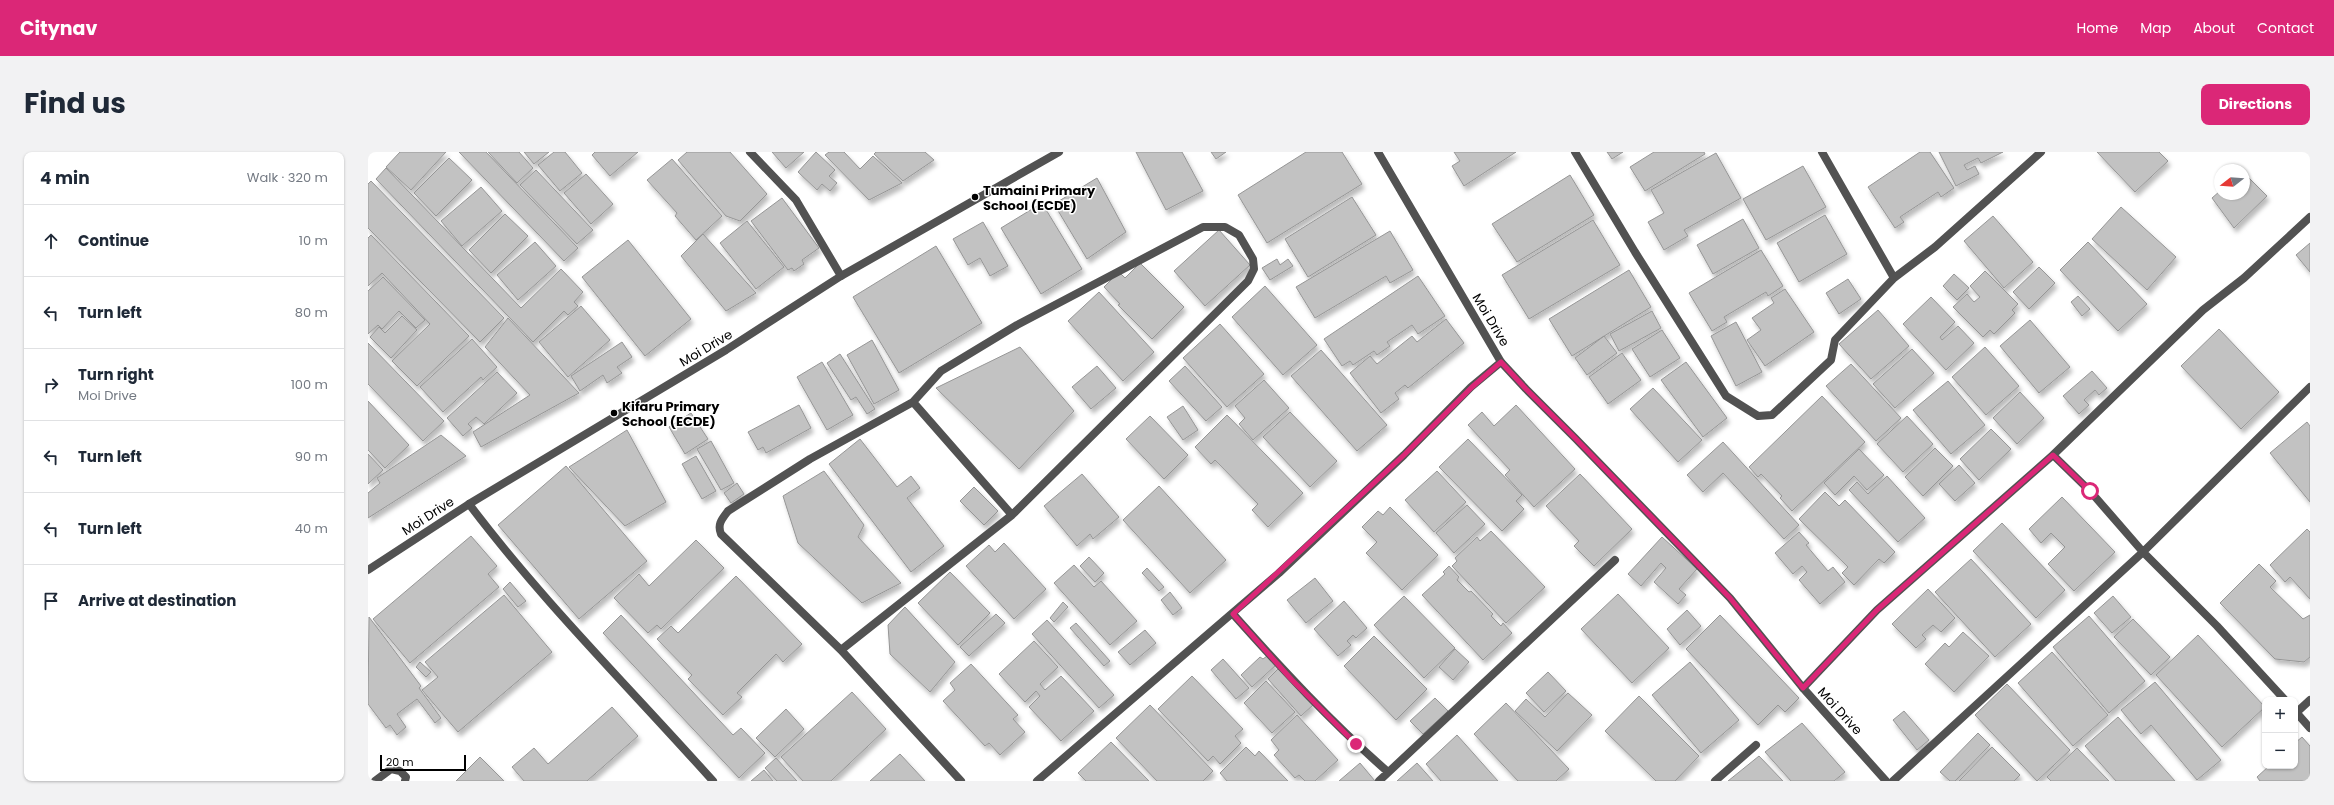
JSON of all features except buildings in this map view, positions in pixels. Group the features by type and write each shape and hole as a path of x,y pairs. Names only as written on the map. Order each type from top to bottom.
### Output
{"street":[{"path":"750,152 796,200 842,276"},
{"name":"Moi Drive","path":"368,570 469,504 726,350 842,276 1059,152"},
{"name":"Moi Drive","path":"1378,152 1501,362 1730,598 1803,688 1886,781"},
{"path":"1574,152 1726,396 1758,416 1772,415 1830,360 1835,340 1894,278 1935,247 2041,152"},
{"path":"1822,152 1894,278"},
{"path":"1803,688 1877,610 2053,455 2203,310 2244,278 2310,217"},
{"path":"841,650 1012,515 1248,281 1254,269 1253,259 1239,235 1225,227 1203,227 1016,325 941,372 913,402 810,459 735,507 721,520 718,528 720,534 841,650 961,781"},
{"path":"1037,781 1179,657 1233,614 1404,455 1472,387 1501,362"},
{"path":"1893,781 2143,552 2310,387"},
{"path":"913,402 1012,515"},
{"path":"2053,455 2090,491 2143,552 2217,626 2282,697"},
{"path":"469,504 499,543 539,589 713,781"},
{"path":"1379,781 1614,560"},
{"path":"1233,614 1292,680 1356,744 1388,772"},
{"path":"2298,710 2310,700"},
{"path":"2298,714 2310,728"},
{"path":"1715,781 1756,745"},
{"path":"375,781 391,769 403,774 406,777 405,781"}],"place":[{"name":"Tumaini Primary School (ECDE)","path":"975,197"},
{"name":"Kifaru Primary School (ECDE)","path":"614,413"}],"route":[{"path":"1356,744 1292,680 1233,614 1279,573 1404,455 1472,387 1501,362 1730,598 1803,688 1877,610 2053,455 2090,491"}]}
